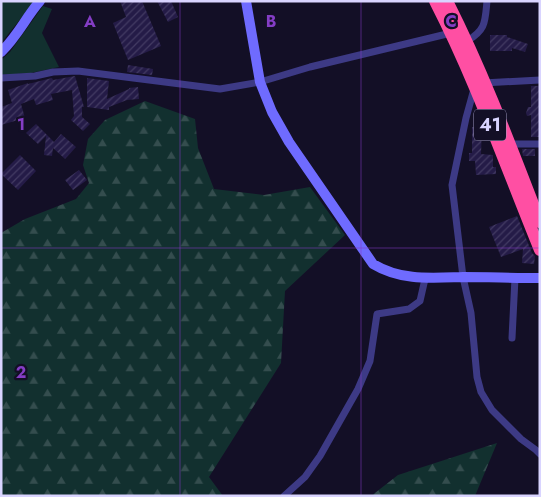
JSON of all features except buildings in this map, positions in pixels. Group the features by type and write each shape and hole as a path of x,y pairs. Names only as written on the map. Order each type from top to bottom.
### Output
{"highway":[{"name":"41","path":"435,1 510,144 540,222"},
{"name":"41","path":"447,1 467,41 480,85 540,250"}],"street":[{"path":"1,52 10,43 28,15 40,1"},
{"path":"246,1 260,82 272,112 289,142 373,264 396,275 425,279 463,277 540,278"},
{"path":"467,41 476,36 485,25 488,1"},
{"path":"1,78 78,71 220,89 260,82 310,67 451,33"},
{"path":"539,451 521,439 492,410 481,392 477,377 471,313 463,277 452,185 466,118 480,85 540,80"},
{"path":"510,144 540,144"},
{"path":"512,338 515,278"},
{"path":"284,496 306,477 358,389 370,361 377,314 409,309 420,301 425,279"}],"green space":[{"path":"1,1 35,1 1,43"},
{"path":"43,6 52,9 42,33 59,67 31,73 1,75 1,60 10,52"},
{"path":"145,101 195,119 198,148 214,189 264,195 310,187 345,235 285,291 281,363 209,477 223,496 1,496 1,233 25,219 76,199 89,183 83,165 88,139 105,120"},
{"path":"497,443 475,496 371,496 398,475"}]}
